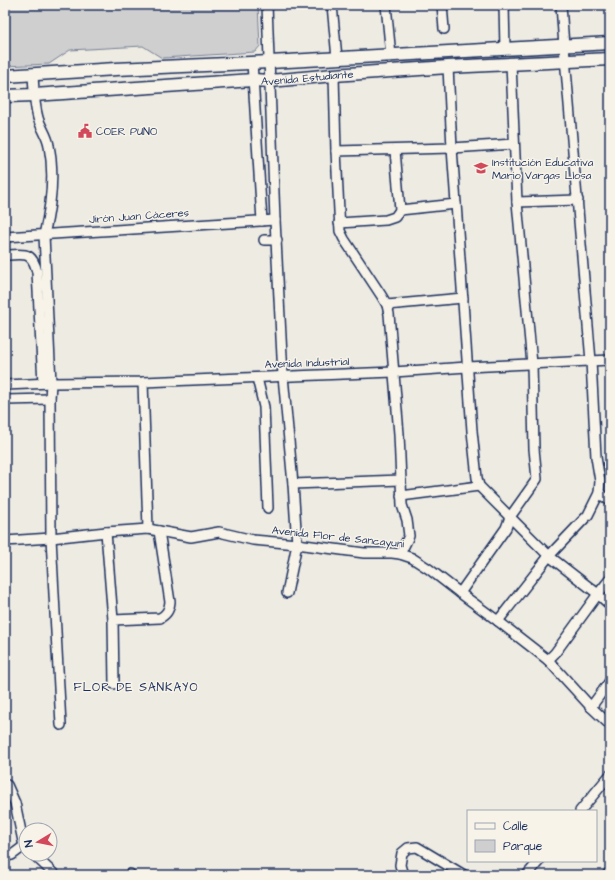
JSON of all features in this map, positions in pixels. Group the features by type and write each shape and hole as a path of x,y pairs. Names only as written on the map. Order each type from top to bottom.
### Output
{"street":[{"path":"267,5 275,220 283,376 297,544 287,592"},
{"path":"332,5 337,58"},
{"path":"386,5 391,56"},
{"path":"442,5 444,29"},
{"path":"504,5 505,49"},
{"path":"498,620 549,556 588,515 599,493 600,481 596,457 591,361 561,5"},
{"name":"Avenida Estudiante","path":"5,76 610,44"},
{"name":"Avenida Estudiante","path":"5,96 253,80 270,81 448,67 610,59"},
{"path":"252,62 262,221"},
{"path":"460,593 506,528 510,518 537,479 534,449 532,364 517,202 511,64"},
{"path":"448,67 467,367 472,431 479,486 549,556 610,605"},
{"path":"33,75 34,95 38,118 49,145 52,162 51,198 49,216 44,235 47,383"},
{"path":"334,75 340,231 382,295 389,314 399,434 401,496 410,536 400,554"},
{"path":"336,151 452,148 514,144"},
{"path":"340,223 386,220 395,217 400,210 395,150"},
{"path":"517,202 578,200"},
{"path":"400,210 456,204"},
{"name":"Jirón Juan Cáceres","path":"5,237 275,220"},
{"path":"264,240 277,240"},
{"path":"5,255 24,255 31,257 35,263 37,272 47,383 50,400 51,538 61,725"},
{"path":"386,305 463,298"},
{"name":"Avenida Industrial","path":"5,385 257,378 610,360"},
{"path":"257,378 264,407 268,508"},
{"path":"143,382 148,529"},
{"path":"5,400 50,400"},
{"path":"293,484 401,480"},
{"path":"401,496 479,486"},
{"path":"599,493 610,501"},
{"name":"Avenida Flor de Sancayuni","path":"5,541 148,529 191,537 219,532 253,540 364,553 400,554 412,558 429,569 498,620 548,660 610,725"},
{"path":"106,532 113,620 114,684"},
{"path":"113,620 160,618 170,609 159,532"},
{"path":"548,660 556,653 610,579"},
{"path":"591,706 610,681"},
{"path":"581,810 610,775"},
{"path":"5,784 15,803 19,822"},
{"path":"403,875 400,865 402,853 408,848 417,847 464,875"},
{"path":"5,856 18,851"},
{"path":"41,862 55,875"},
{"path":"528,875 538,862"},
{"path":"607,875 610,872"}],"green space":[{"path":"5,5 258,5 260,46 255,52 162,58 143,46 70,50 49,64 5,66"}],"place":[{"name":"COER PUNO","path":"85,131"},
{"name":"Institución Educativa Mario Vargas Llosa","path":"481,168"}],"district":[{"name":"FLOR DE SANKAYO","path":"136,687"}]}
